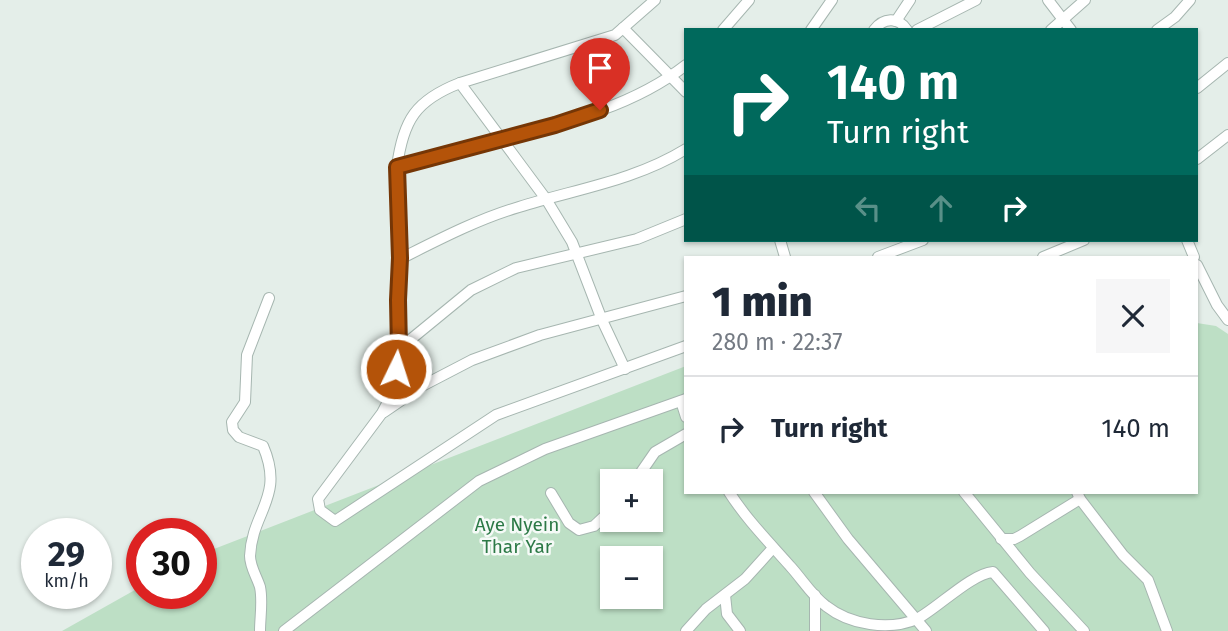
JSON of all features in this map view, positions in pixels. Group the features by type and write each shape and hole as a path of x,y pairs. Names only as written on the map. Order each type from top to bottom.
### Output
{"street":[{"path":"655,0 615,35 437,92 425,100 407,124 400,144 397,167 399,349 393,393 382,413 318,499 320,510 335,521 496,415 684,347"},
{"path":"725,28 748,0"},
{"path":"812,28 832,0"},
{"path":"896,21 910,0"},
{"path":"921,28 976,0"},
{"path":"1048,0 1070,28"},
{"path":"1053,28 1085,0"},
{"path":"1160,28 1175,17 1190,0"},
{"path":"875,28 887,20 896,21 904,28"},
{"path":"623,28 684,90"},
{"path":"1198,87 1228,63"},
{"path":"397,167 555,125 622,103 684,66"},
{"path":"460,83 546,200 578,254 602,320 625,369"},
{"path":"1198,158 1228,135"},
{"path":"400,258 488,218 650,169 684,150"},
{"path":"399,349 471,290 516,268 637,239 684,220"},
{"path":"881,256 918,242"},
{"path":"1045,256 1079,242"},
{"path":"1198,267 1217,305 1228,320"},
{"path":"382,413 422,386 472,360 540,335 684,297"},
{"path":"260,631 260,588 250,560 253,540 270,494 270,467 262,446 239,437 233,430 232,422 245,402 247,355 269,298"},
{"path":"396,369 422,386"},
{"path":"284,631 479,481 545,449 683,400"},
{"path":"643,469 655,452 684,435"},
{"path":"551,493 569,523 579,530 594,526 600,520"},
{"path":"730,494 741,511 826,607 850,619 891,628 916,619 944,602 971,580 983,573 993,572 1044,631"},
{"path":"815,494 848,538 926,631"},
{"path":"966,494 1001,539 1084,631"},
{"path":"1001,539 1020,536 1079,496 1123,555 1148,580 1167,631"},
{"path":"687,631 706,609 745,579 773,548"},
{"path":"725,594 727,614 740,631"},
{"path":"815,594 816,631"}],"green space":[{"name":"Aye Nyein Thar Yar","path":"1198,323 1216,326 1228,334 1228,631 62,631 101,609 112,609 112,603 126,595 126,609 217,609 217,548 684,367 684,494 1198,494"}],"route":[{"path":"396,369 399,349 400,258 397,167 555,125 600,110"}]}
